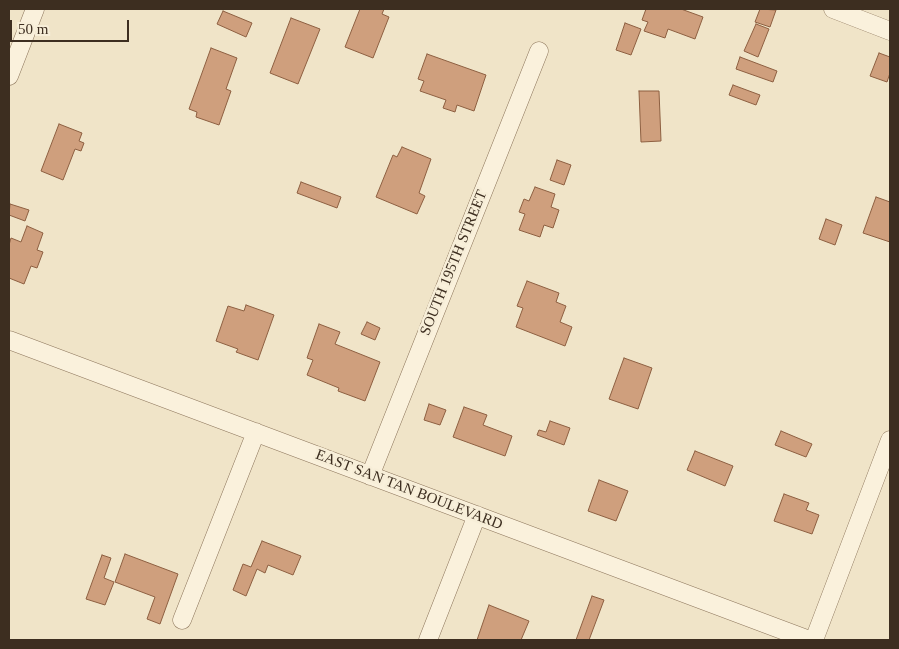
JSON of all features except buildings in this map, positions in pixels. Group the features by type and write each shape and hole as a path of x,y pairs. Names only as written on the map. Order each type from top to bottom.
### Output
{"street":[{"path":"9,76 35,9"},
{"path":"833,9 890,31"},
{"name":"SOUTH 195TH STREET","path":"370,476 539,51"},
{"name":"EAST SAN TAN BOULEVARD","path":"9,340 809,640"},
{"path":"182,620 256,432"},
{"path":"814,640 890,440"},
{"path":"428,640 477,515"}]}
